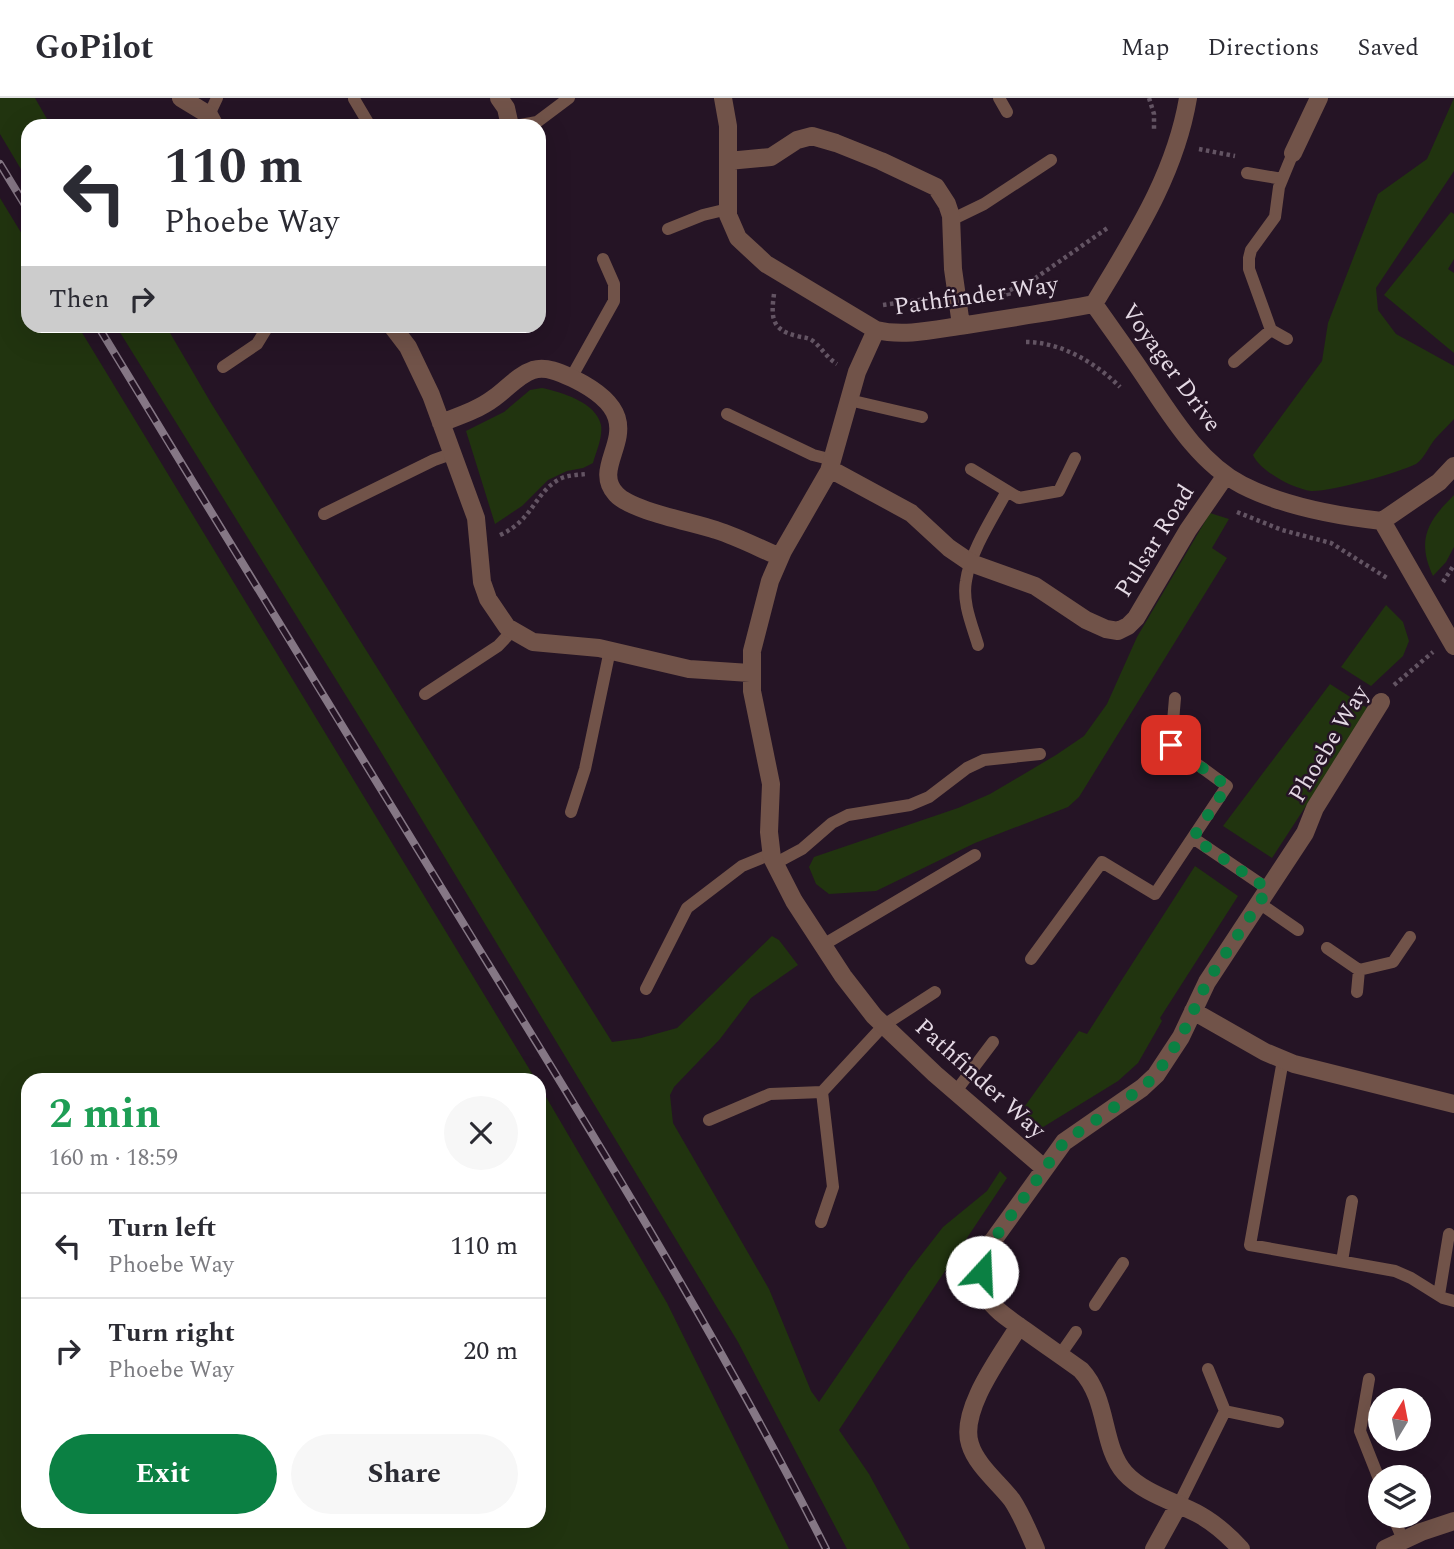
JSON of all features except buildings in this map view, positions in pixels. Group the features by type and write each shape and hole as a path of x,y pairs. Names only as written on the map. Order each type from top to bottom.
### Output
{"street":[{"path":"181,98 211,119"},
{"path":"499,98 510,119"},
{"path":"723,98 728,126 728,209 738,238 759,258 782,274 876,330"},
{"name":"Voyager Drive","path":"1188,98 1178,144 1165,179 1148,215 1094,304 1175,420 1210,461 1226,475 1242,485 1310,509 1382,522"},
{"path":"1293,153 1319,98"},
{"path":"728,161 766,158 797,140 812,136 928,181 943,195 951,220 953,269 961,325"},
{"name":"Pathfinder Way","path":"1044,1168 884,1026 860,999 794,901 772,859 769,832 771,783 750,673 756,631 770,581 780,557 831,465 857,372 876,330 897,333 1094,304"},
{"path":"397,333 408,347 431,395 470,500 480,542 482,582 488,599 512,631 533,642 610,650 689,669 750,673"},
{"path":"441,423 482,406 524,374 536,369 557,371 596,393 615,413 619,433 608,473 614,492 628,503 719,531 780,557"},
{"name":"Pulsar Road","path":"831,465 904,509 948,548 971,563 1035,586 1098,625 1113,631 1124,629 1131,624 1188,530 1226,475"},
{"path":"1452,644 1382,522 1439,482 1454,466"},
{"name":"Phoebe Way","path":"1241,1549 1213,1523 1153,1492 1124,1472 1114,1451 1092,1384 1081,1370 999,1312 989,1301 982,1281 984,1259 989,1246 1064,1142 1148,1083 1181,1037 1207,982 1305,833 1315,808 1381,702"},
{"path":"1193,1012 1283,1060 1335,1076 1454,1104"},
{"path":"1019,1326 978,1396 970,1417 968,1433 973,1451 1012,1501 1036,1549"},
{"path":"1154,1549 1179,1504"},
{"path":"1385,1549 1454,1521"}],"lane":[{"path":"212,119 217,98"},
{"path":"541,119 569,98"},
{"path":"999,98 1007,111"},
{"path":"354,99 366,119"},
{"path":"1287,339 1271,330 1249,269 1249,258 1251,250 1275,217 1276,199 1293,153"},
{"path":"951,220 984,204 1051,160"},
{"path":"1247,173 1282,179"},
{"path":"668,229 703,215 728,209"},
{"path":"570,378 614,301 614,284 603,259"},
{"path":"1234,362 1271,330"},
{"path":"223,368 257,344 264,333"},
{"path":"851,393 922,418"},
{"path":"727,414 831,465"},
{"path":"324,514 451,454"},
{"path":"971,469 1019,498 1059,491 1075,458"},
{"path":"978,645 966,599 965,581 971,563 1007,491"},
{"path":"425,694 498,646 512,631"},
{"path":"572,812 585,769 610,650"},
{"path":"1031,958 1102,862 1155,894 1227,786 1171,745 1175,698"},
{"path":"646,989 687,908 742,866 802,849 832,823 848,815 910,805 929,797 967,768 984,760 1040,754"},
{"path":"1193,838 1263,896 1298,930"},
{"path":"823,945 975,855"},
{"path":"1327,948 1359,970 1393,962 1410,937"},
{"path":"1357,992 1359,970"},
{"path":"884,1026 935,992"},
{"name":"Pathfinder Way","path":"822,1092 884,1026"},
{"path":"956,1091 993,1042"},
{"path":"1283,1060 1250,1245 1395,1271 1454,1301"},
{"path":"709,1120 771,1094 822,1092 834,1187 821,1222"},
{"path":"1342,1261 1352,1201"},
{"path":"1438,1295 1449,1234"},
{"path":"1095,1305 1123,1263"},
{"path":"1060,1355 1076,1332"},
{"path":"1179,1504 1225,1411 1208,1369"},
{"path":"1369,1378 1360,1431 1373,1465"},
{"path":"1225,1411 1278,1422"},
{"path":"1398,1528 1403,1540"}],"path":[{"path":"1178,144 1249,159 1247,173"},
{"path":"782,274 775,285 773,321 786,332 814,341 826,356 840,366 836,382 851,393"},
{"path":"873,306 957,295"},
{"path":"480,542 516,527 558,480 583,474 608,473"},
{"name":"Phoebe Way","path":"1381,702 1407,672 1452,644"}],"green space":[{"path":"0,98 35,98 47,119 21,119 21,169 0,134"},
{"path":"1454,98 1454,171 1376,288 1378,310 1396,334 1454,366 1454,419 1435,439 1422,459 1407,468 1333,488 1311,491 1295,487 1262,467 1253,455 1322,361 1328,323 1378,194 1427,159"},
{"path":"0,198 21,232 21,333 82,333 532,1073 21,1073 21,1528 546,1528 546,1097 667,1303 789,1549 0,1549"},
{"path":"1451,212 1454,214 1454,259 1448,269 1454,273 1454,353 1384,295"},
{"path":"120,333 170,333 211,403 612,1042 641,1038 677,1028 772,936 779,940 798,965 751,998 720,1039 674,1087 670,1095 673,1123 769,1289 811,1391 819,1402 908,1272 943,1227 987,1191 1000,1171 1007,1178 839,1430 869,1474 910,1549 847,1549 738,1342 378,747"},
{"path":"542,388 577,399 598,417 601,434 593,463 548,480 522,506 495,524 466,431 504,412 530,390"},
{"path":"1454,495 1454,547 1446,562 1433,576 1425,551 1427,531 1437,513"},
{"path":"1210,513 1229,519 1212,548 1227,558 1079,797 1068,807 975,843 876,891 829,894 816,884 809,867 814,857 958,808 990,794 1084,736 1107,704 1137,637"},
{"path":"1386,605 1403,622 1409,641 1403,656 1371,686 1341,667"},
{"path":"1330,684 1369,709 1272,858 1223,826"},
{"path":"1195,866 1238,896 1160,1018 1162,1021 1138,1063 1118,1081 1040,1129 1027,1125 1020,1116 1025,1106 1079,1031 1087,1034"}],"railway":[{"path":"0,164 21,198"},
{"path":"102,333 616,1174 746,1397 826,1549"}],"route":[{"path":"982,1272 989,1246 1056,1151 1064,1142 1142,1088 1156,1075 1181,1037 1207,982 1268,889 1193,838 1227,786 1171,745"}]}
